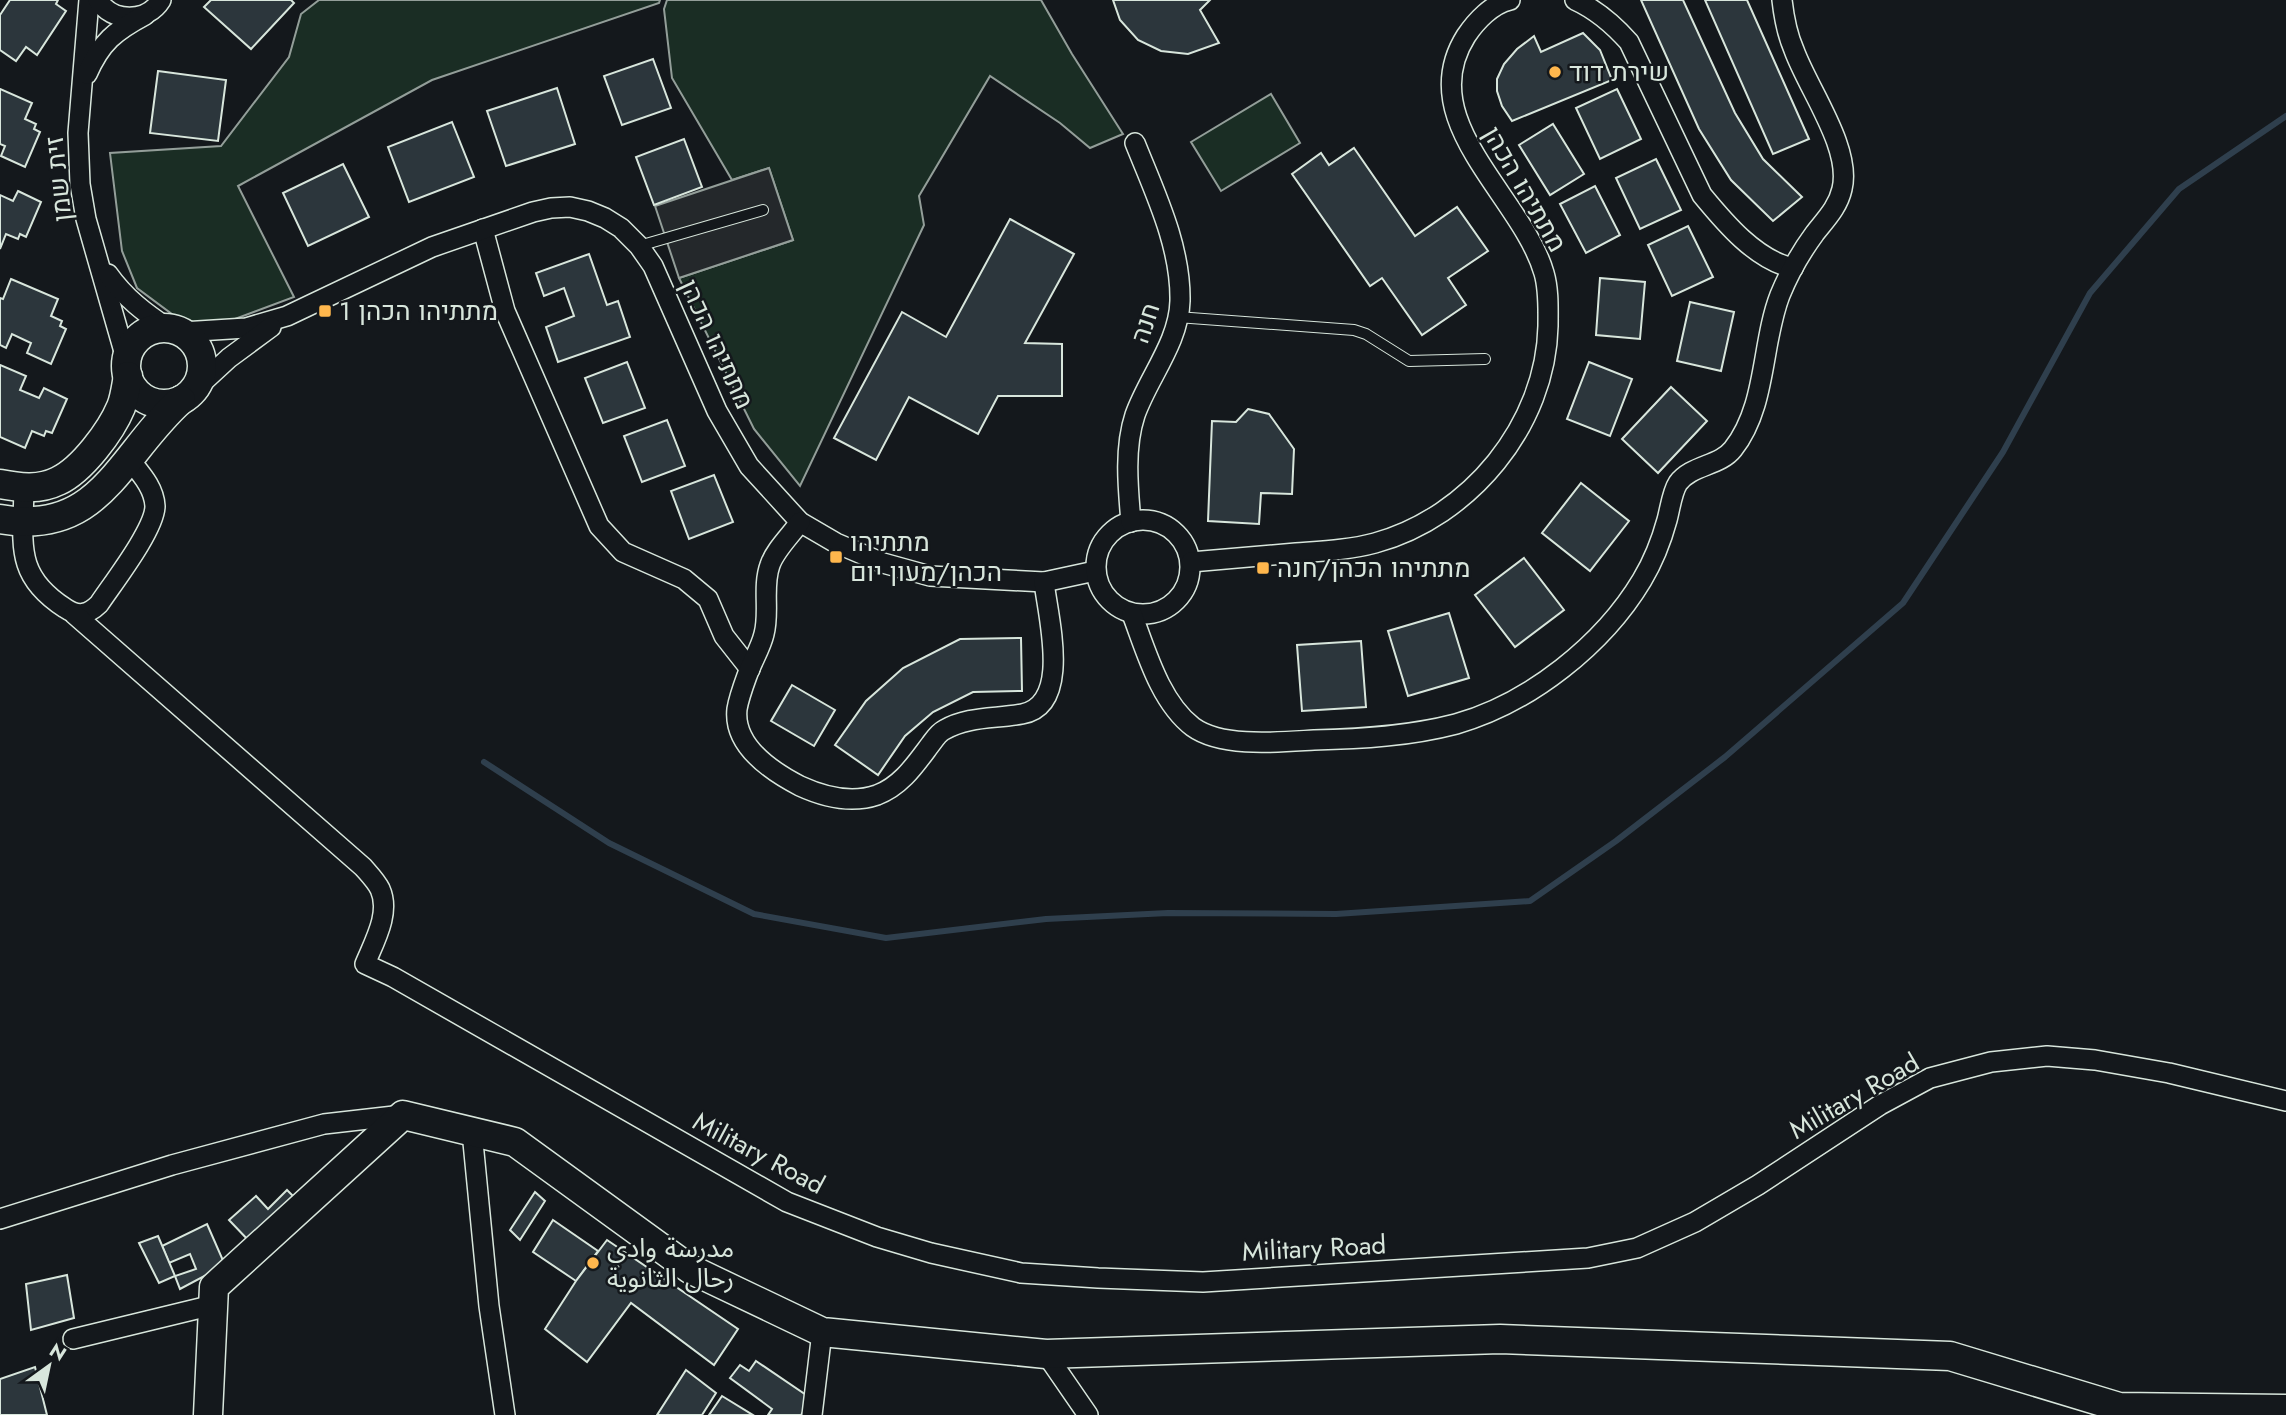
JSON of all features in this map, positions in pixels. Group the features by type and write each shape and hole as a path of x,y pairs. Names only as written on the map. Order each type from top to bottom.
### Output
{"street":[{"name":"זית שמן","path":"89,0 78,133 80,184 127,369"},
{"path":"98,0 107,10 119,16 132,18 145,15"},
{"name":"זית שמן","path":"81,96 96,55 109,37 145,15 161,0"},
{"name":"מתתיהו הכהן","path":"1191,562 1340,550 1376,543 1410,531 1438,516 1463,495 1493,466 1515,435 1533,402 1544,370 1548,304 1544,274 1532,243 1462,132 1453,107 1450,85 1453,66 1461,45 1472,28 1484,15 1504,1 1510,0"},
{"path":"1575,0 1611,22 1629,42 1702,195 1719,216 1761,253 1779,265 1793,268"},
{"path":"1132,614 1164,691 1181,715 1195,728 1212,735 1238,740 1270,742 1363,739 1420,732 1458,723 1506,703 1564,667 1620,615 1657,554 1678,484 1691,472 1731,453 1743,434 1753,410 1779,297 1793,268 1836,207 1843,187 1842,165 1835,135 1794,53 1785,25 1782,0"},
{"name":"חנה","path":"1130,522 1128,470 1135,416 1174,330 1180,303 1172,242 1135,143"},
{"name":"מתתיהו הכהן","path":"176,330 236,330 287,316 432,247 482,229 551,208 570,207 588,211 621,228 639,246 653,266 718,411 749,466 800,522 836,543 883,563 930,576 1044,582 1095,571"},
{"path":"482,229 505,311 599,526 623,552 684,579 708,599 724,636 750,669"},
{"name":"זית שמן","path":"97,256 122,294 142,311 176,330"},
{"name":"מתתיהו הכהן","path":"186,397 229,358 287,316"},
{"path":"12,521 76,512 117,476 129,459 160,419 198,384 202,373 199,349 176,330 159,328 141,336 129,353 121,407 91,453 59,481 12,486 12,521 31,578 47,596 74,614 90,613 99,604 149,528 155,507 150,485 129,459"},
{"path":"127,369 132,386 149,400 170,403 186,397"},
{"path":"800,522 770,564 764,634 737,708 737,726 744,742 755,755 782,776 834,798 856,799 876,795 900,783 941,731 960,722 1036,710 1047,696 1052,680 1053,657 1044,582"},
{"path":"1130,522 1154,522 1175,532 1186,546 1191,562 1189,583 1181,597 1162,612 1146,615 1132,614 1114,605 1100,587 1095,571 1103,541 1116,529 1130,522"},
{"name":"Military Road","path":"74,614 363,867 380,889 383,905 381,923 365,964 393,977 787,1202 877,1237 931,1253 1021,1273 1203,1282 1588,1258 1637,1248 1695,1222 1758,1185 1880,1105 1930,1078 1991,1062 2047,1056 2095,1060 2169,1073 2286,1101"},
{"path":"208,1415 214,1287 403,1115"},
{"path":"0,1219 172,1165 324,1124 403,1115 515,1142 690,1269 821,1332 1046,1354 1500,1339 1950,1356 2119,1408 2286,1409"},
{"path":"472,1132 489,1306 505,1415"},
{"path":"73,1339 213,1305"},
{"path":"812,1415 821,1332"},
{"path":"1046,1354 1088,1415"}],"lane":[{"path":"639,246 763,210"},
{"path":"1177,317 1354,330 1366,334 1409,361 1485,359"}],"green space":[{"path":"319,0 660,0 659,3 432,80 238,186 294,297 235,319 200,325 176,317 137,288 122,251 110,153 221,146 289,57 301,14"},
{"path":"667,0 1041,0 1123,134 1090,148 1060,123 990,76 919,196 924,225 800,486 754,429 679,278 793,240 769,168 732,180 672,78 664,9"},
{"path":"1271,94 1300,143 1221,191 1191,142"}],"shaded area":[{"path":"769,168 793,240 679,278 655,206"}],"building":[{"path":"10,0 58,0 56,4 66,11 37,55 26,47 16,61 0,50 0,15"},
{"path":"211,0 291,0 294,3 251,49 204,7"},
{"path":"1113,0 1210,0 1200,10 1219,43 1188,54 1161,51 1138,40 1120,20"},
{"path":"1641,0 1683,0 1735,113 1763,159 1802,197 1773,221 1731,180 1699,129"},
{"path":"1705,0 1747,0 1809,139 1773,154"},
{"name":"שירת דוד","path":"1583,33 1600,50 1612,80 1512,121 1502,106 1497,91 1497,79 1504,64 1534,36 1541,52"},
{"path":"653,59 671,108 622,125 604,76"},
{"path":"158,71 226,80 218,141 150,133"},
{"path":"557,88 575,144 506,166 487,111"},
{"path":"0,89 32,103 25,119 36,124 34,129 40,132 25,167 1,156 5,146 0,144"},
{"path":"1617,89 1641,139 1600,159 1576,108"},
{"path":"452,122 474,177 409,202 388,147"},
{"path":"1553,124 1584,174 1550,195 1519,145"},
{"path":"684,139 702,187 654,205 636,157"},
{"path":"1354,148 1415,236 1457,207 1488,251 1448,278 1466,305 1422,335 1382,278 1370,286 1292,174 1321,153 1329,165"},
{"path":"1656,159 1681,210 1640,229 1616,178"},
{"path":"343,164 369,217 308,246 283,193"},
{"path":"1595,186 1620,235 1586,253 1560,204"},
{"path":"18,191 41,202 26,237 20,234 18,239 6,234 0,249 0,195 13,201"},
{"path":"1010,219 1074,254 1025,343 1062,344 1062,396 998,396 978,434 909,397 876,460 834,438 902,312 946,337"},
{"path":"1688,226 1713,277 1672,296 1648,245"},
{"path":"589,254 607,305 618,301 630,337 558,362 546,327 574,316 564,288 544,296 536,273"},
{"path":"1600,278 1645,282 1640,339 1596,335"},
{"path":"11,279 58,299 51,316 62,321 60,326 66,329 51,364 27,353 31,343 12,334 6,348 0,345 0,298 3,299"},
{"path":"1690,302 1734,312 1721,371 1677,361"},
{"path":"627,362 645,408 603,423 585,378"},
{"path":"1589,362 1632,379 1610,436 1567,419"},
{"path":"0,365 26,376 20,390 39,398 44,388 67,399 52,433 46,431 44,436 32,431 25,448 0,437"},
{"path":"1671,387 1707,421 1658,473 1622,439"},
{"path":"1248,409 1269,414 1294,449 1292,494 1261,493 1259,524 1208,521 1212,421 1236,422"},
{"path":"667,420 685,466 642,482 624,436"},
{"path":"714,475 733,522 689,539 671,491"},
{"path":"1581,483 1629,521 1590,571 1542,533"},
{"path":"1524,558 1564,610 1515,647 1475,595"},
{"path":"1449,613 1469,678 1408,696 1388,631"},
{"path":"1021,638 1022,691 973,692 933,712 905,736 878,775 835,745 866,701 903,668 960,639"},
{"path":"1361,641 1366,707 1302,711 1297,645"},
{"path":"792,685 835,710 814,746 771,721"},
{"path":"287,1190 298,1201 251,1243 229,1220 256,1196 268,1209"},
{"path":"535,1192 545,1201 520,1240 510,1230"},
{"path":"553,1220 598,1251 576,1281 533,1252"},
{"path":"207,1224 225,1265 180,1289 175,1276 196,1269 190,1254 169,1263 162,1246"},
{"path":"158,1236 175,1276 159,1283 139,1243"},
{"path":"607,1240 738,1329 714,1365 631,1303 587,1362 545,1329"},
{"path":"67,1275 74,1318 31,1330 26,1284"},
{"path":"756,1361 812,1399 801,1415 768,1415 772,1409 730,1378 740,1365 749,1371"},
{"path":"35,1367 47,1415 0,1415 0,1379"},
{"path":"686,1370 716,1393 702,1415 657,1415"},
{"path":"722,1396 753,1415 709,1415"}],"waterway":[{"path":"484,762 609,843 754,914 886,938 1046,919 1168,913 1336,914 1530,901 1616,841 1725,757 1903,603 2003,452 2090,293 2179,189 2286,116"}],"place":[{"name":"שירת דוד","path":"1555,72"},
{"name":"מתתיהו הכהן 1","path":"325,311"},
{"name":"מתתיהו הכהן/מעון יום","path":"836,557"},
{"name":"מתתיהו הכהן/חנה","path":"1263,568"},
{"name":"مدرسة وادي رحال الثانوية","path":"593,1263"}]}
